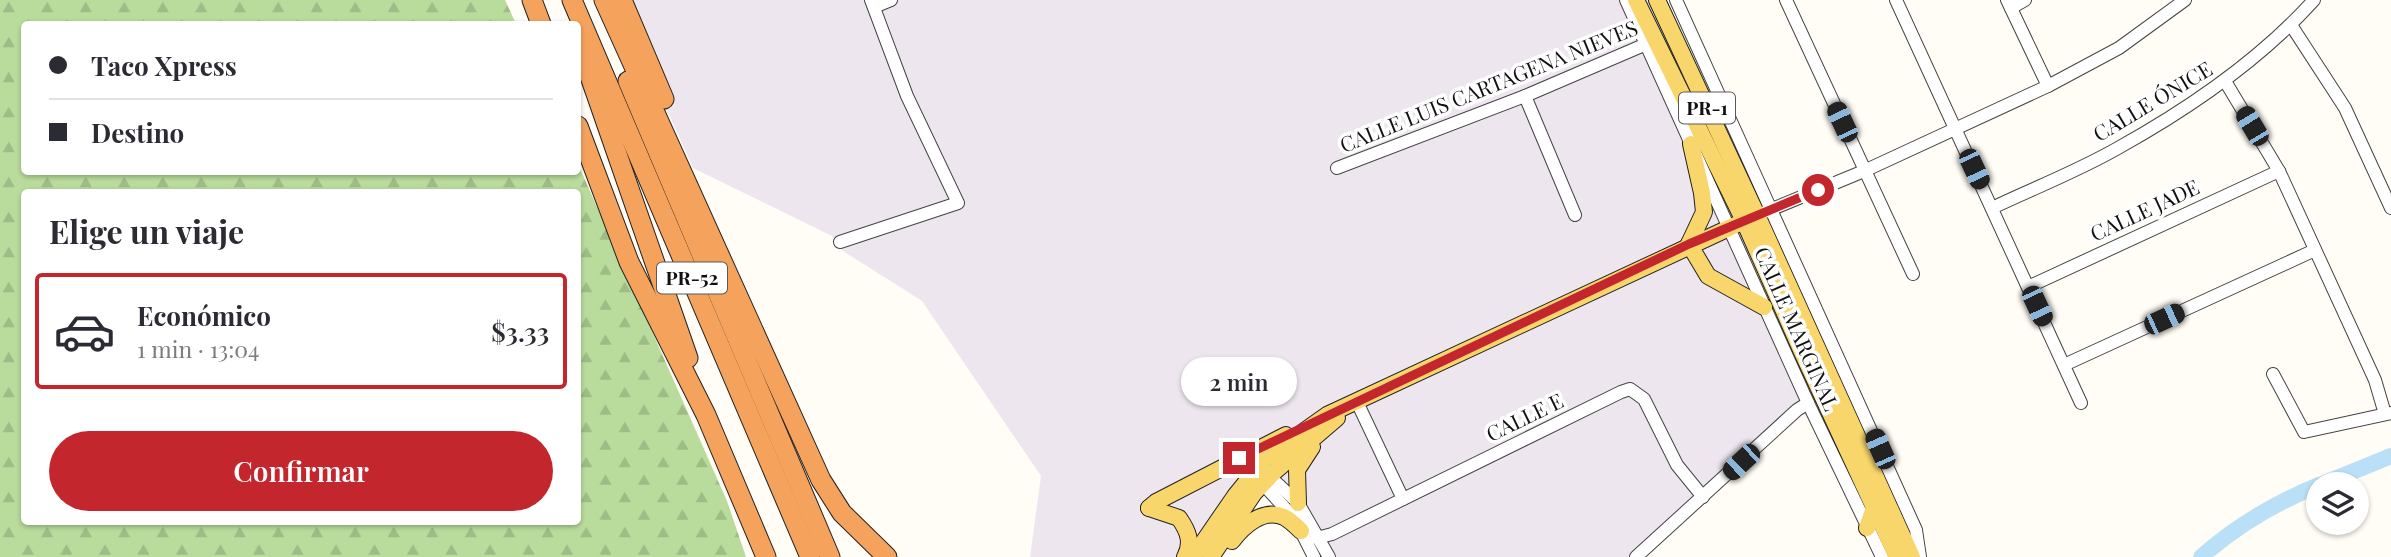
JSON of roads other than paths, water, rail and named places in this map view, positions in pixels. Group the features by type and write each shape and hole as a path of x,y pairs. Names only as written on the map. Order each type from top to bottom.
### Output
{"highway":[{"path":"532,0 540,21"},
{"path":"570,0 572,21"},
{"name":"PR-52","path":"570,0 579,21"},
{"name":"PR-52","path":"594,0 830,557"},
{"path":"604,0 821,480 842,513 866,540 887,557"},
{"path":"622,0 755,318 778,383"},
{"name":"PR-52","path":"581,26 810,557"},
{"path":"581,50 706,415 765,557"},
{"path":"581,134 629,261 706,415"}],"main road":[{"name":"PR-1","path":"1636,0 1650,43 1820,335 1912,557"},
{"name":"PR-1","path":"1657,0 1707,107 1750,218 1897,557"},
{"path":"1650,43 1665,39 1688,90 1707,107"},
{"path":"1689,244 1704,212 1691,144"},
{"path":"1193,557 1261,475 1323,424 1353,404 1689,244 1750,218"},
{"path":"1689,244 1708,276 1764,307"},
{"path":"1185,557 1190,538 1179,518 1149,508 1243,456 1323,424"},
{"path":"1298,503 1297,470 1323,424"},
{"path":"1211,557 1254,493 1261,475"},
{"path":"1867,528 1874,508"},
{"path":"1219,557 1237,535 1258,518 1282,516 1301,531"}],"street":[{"path":"840,242 958,203 907,96 872,3 891,0"},
{"name":"CALLE MARGINAL","path":"1626,0 1650,43 1691,144 1750,218 1764,307 1882,557"},
{"path":"1676,0 1750,218 1864,171 2048,86 2119,48 2185,0"},
{"path":"1786,0 1913,274"},
{"path":"1896,0 2081,403"},
{"path":"2025,0 2009,4 2048,86"},
{"name":"CALLE ÓNICE","path":"1992,208 2118,149 2225,81 2291,25 2314,0"},
{"path":"2291,25 2345,108 2391,208"},
{"name":"CALLE LUIS CARTAGENA NIEVES","path":"1337,169 1525,96 1650,43"},
{"path":"2225,81 2279,171 2388,414 2304,432 2273,374"},
{"path":"1525,96 1575,215"},
{"name":"CALLE JADE","path":"2028,287 2279,171"},
{"path":"2064,365 2315,250"},
{"path":"1820,335 1916,530 1920,557"},
{"name":"CALLE E","path":"1317,538 1332,534 1630,389 1644,399 1677,465 1703,497"},
{"path":"1636,557 1797,410 1808,403"},
{"path":"1353,404 1403,499"},
{"path":"1243,456 1287,509 1314,557"},
{"path":"1261,475 1298,503 1329,557"}],"waterway":[{"path":"2352,472 2391,456"},
{"path":"2201,557 2257,516 2306,491"}]}
